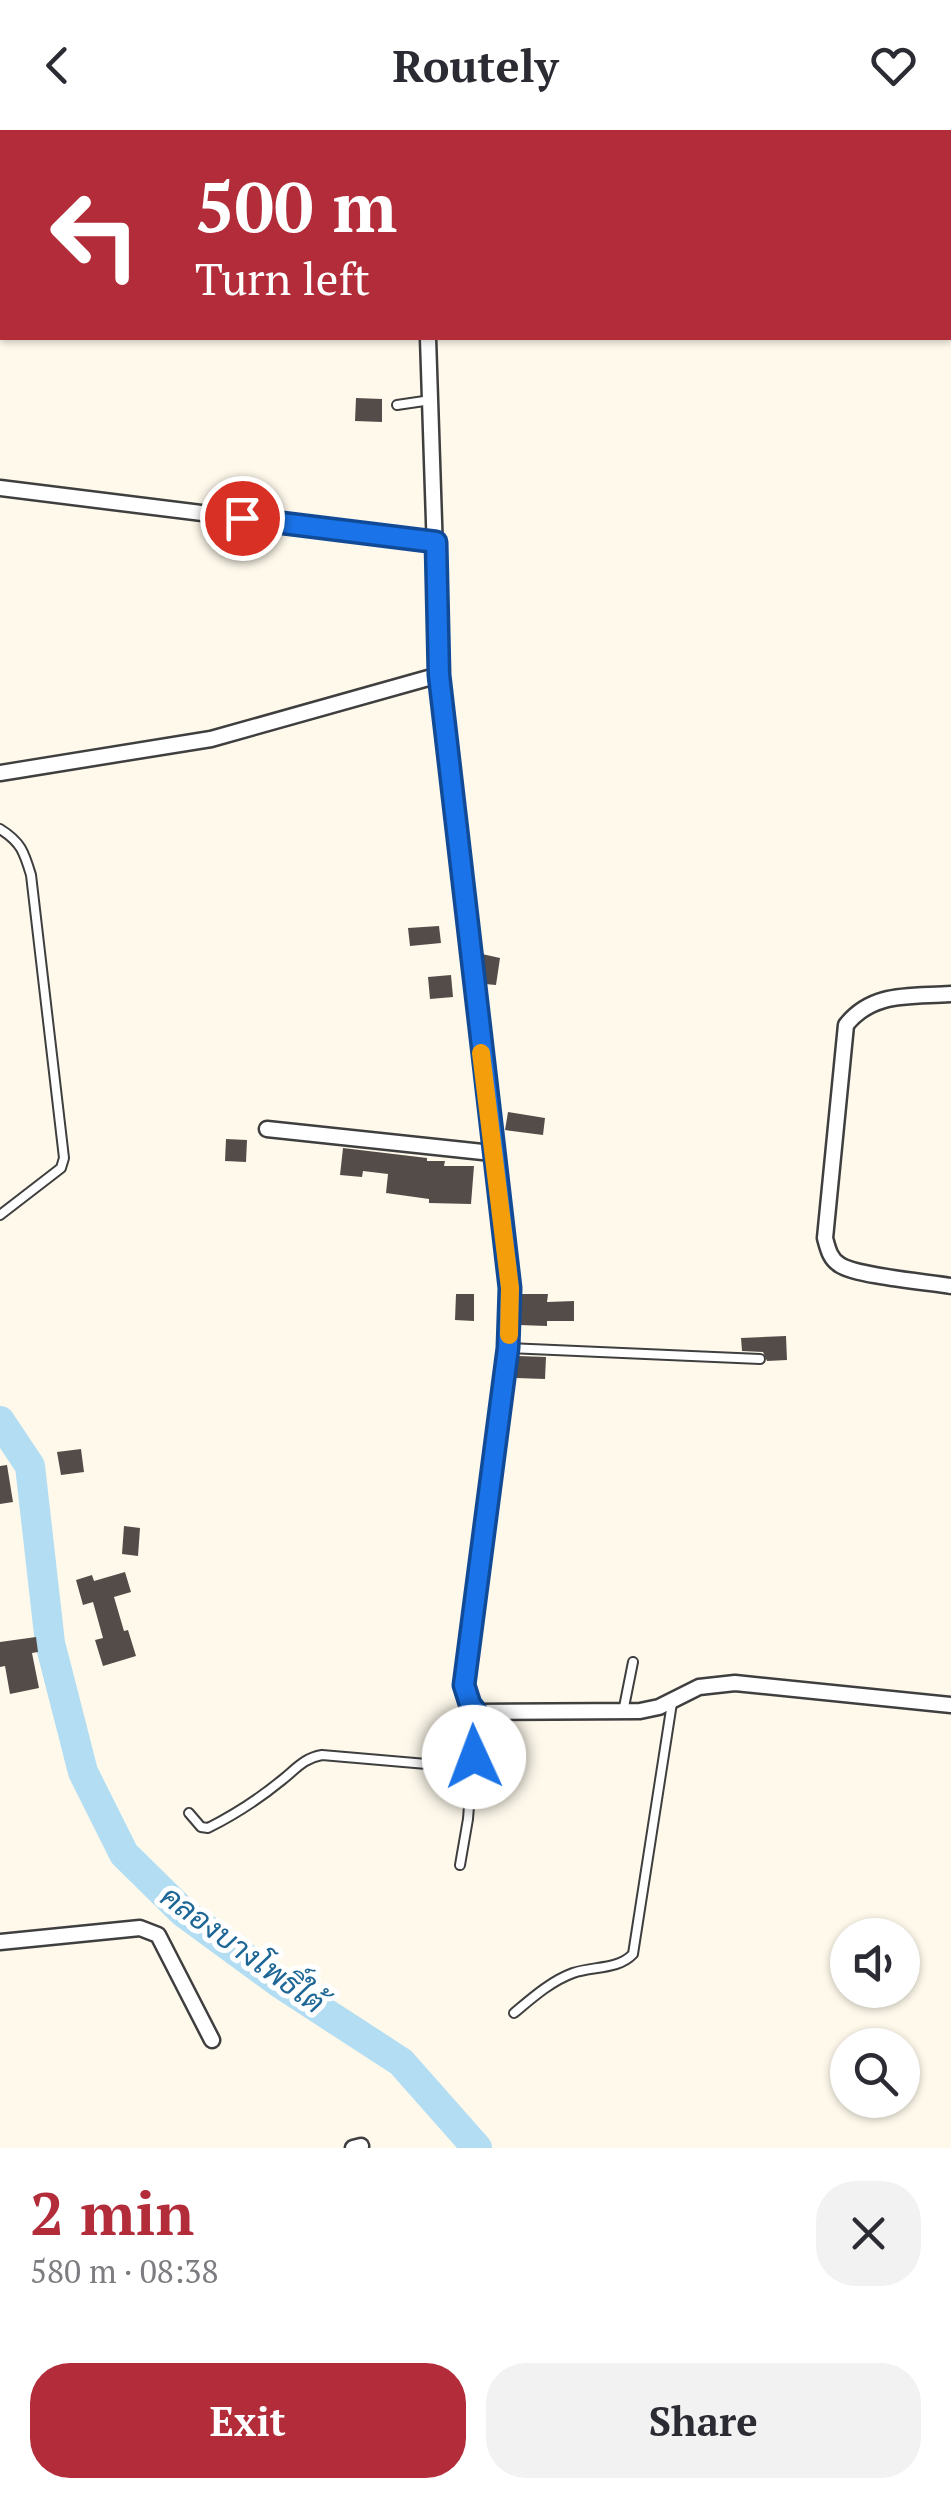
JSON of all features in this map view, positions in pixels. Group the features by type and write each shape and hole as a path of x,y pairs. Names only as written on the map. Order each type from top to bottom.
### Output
{"street":[{"path":"428,340 439,675 510,1288 508,1348 464,1685 470,1704 476,1712 622,1712 658,1706 698,1687 736,1683 951,1705"},
{"path":"0,488 436,542"},
{"path":"0,772 211,739 439,675"},
{"path":"951,994 880,999 858,1010 846,1025 825,1238 829,1254 839,1265 951,1286"},
{"path":"266,1130 492,1153"},
{"path":"0,1942 149,1930 158,1935 212,2040"}],"lane":[{"path":"397,405 430,400"},
{"path":"0,829 15,838 31,876 64,1158 61,1168 0,1215"},
{"path":"508,1348 760,1359"},
{"path":"622,1712 634,1662"},
{"path":"514,2013 548,1986 573,1973 626,1962 632,1954 673,1700"},
{"path":"460,1865 468,1820 476,1712"},
{"path":"189,1814 201,1827 208,1828 283,1780 300,1764 322,1754 473,1768"}],"building":[{"path":"356,398 382,399 382,422 355,421"},
{"path":"439,926 441,943 410,946 408,928"},
{"path":"482,954 500,958 496,985 485,984"},
{"path":"451,975 453,997 430,999 428,977"},
{"path":"508,1112 545,1118 543,1135 505,1130"},
{"path":"226,1139 247,1140 246,1162 225,1161"},
{"path":"343,1148 445,1161 444,1166 474,1166 471,1204 429,1203 429,1199 386,1193 388,1174 363,1171 362,1177 340,1175"},
{"path":"456,1294 474,1294 474,1321 455,1320"},
{"path":"520,1294 548,1294 547,1302 574,1301 574,1321 547,1321 547,1326 519,1325"},
{"path":"786,1336 787,1360 767,1361 763,1352 742,1351 741,1338"},
{"path":"518,1356 546,1357 545,1379 516,1378"},
{"path":"81,1449 84,1472 61,1475 57,1452"},
{"path":"7,1465 13,1502 0,1504 0,1466"},
{"path":"124,1526 140,1528 138,1556 122,1554"},
{"path":"125,1572 131,1592 114,1597 136,1656 103,1666 95,1640 103,1638 93,1602 83,1605 76,1580 92,1575 94,1581"},
{"path":"36,1637 38,1652 32,1653 39,1688 10,1694 5,1666 0,1667 0,1642"}],"waterway":[{"name":"คลองบางโพธิ์ใต้","path":"0,1421 30,1466 50,1643 83,1772 124,1854 184,1913 281,1984 401,2062 477,2148"}],"slow traffic":[{"path":"481,1053 510,1288 509,1335"}],"route":[{"path":"242,518 436,542 439,675 510,1288 508,1348 464,1685 476,1712 474,1757"}]}
